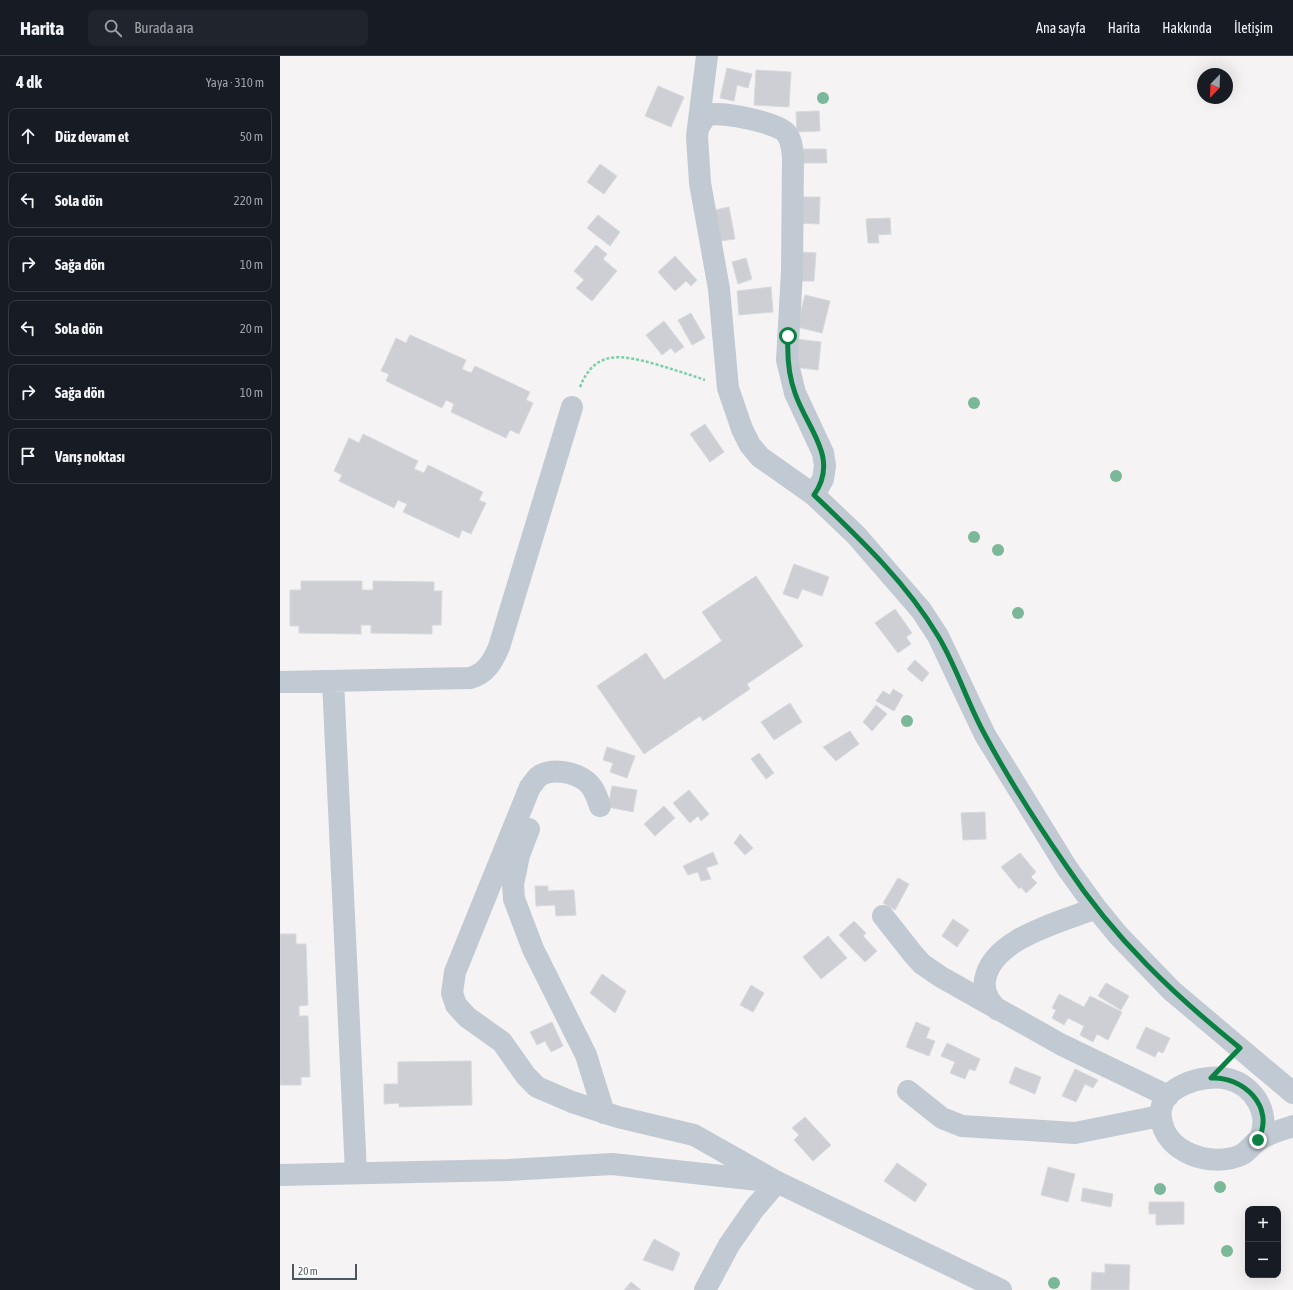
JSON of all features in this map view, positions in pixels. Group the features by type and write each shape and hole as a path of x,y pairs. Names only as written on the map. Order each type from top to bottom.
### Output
{"street":[{"path":"707,56 698,129 700,183 719,289 728,388 742,429 756,453 764,461 814,495 856,535 921,610 938,636 985,735 1063,862 1096,908 1118,935 1172,991 1293,1093"},
{"path":"701,97 704,106 712,112 776,126 785,132 790,140 793,157 792,264 787,360 795,394 823,453 825,466 823,479 814,495"},
{"path":"698,129 704,118 719,114"},
{"path":"280,682 470,678 478,676 485,671 499,647 572,407"},
{"path":"333,681 356,1173"},
{"path":"600,806 596,793 586,781 574,775 560,772 548,772 538,777 530,787 458,965 452,999 460,1011 502,1042 531,1082 559,1096 604,1113 694,1135 777,1182 1001,1290"},
{"path":"536,811 519,854 513,884 514,899 533,949 586,1055 604,1113"},
{"path":"954,986 972,989 981,983 993,960 1010,944 1051,925 1096,908"},
{"path":"882,916 922,964 954,986 1062,1045 1168,1096"},
{"path":"986,976 984,988 987,997 1002,1013"},
{"path":"1211,1078 1240,1048"},
{"path":"1220,1077 1234,1081 1247,1090 1260,1106 1264,1120 1262,1134 1252,1147 1240,1155 1226,1159 1202,1158 1191,1155 1176,1145 1164,1129 1160,1116 1162,1105 1168,1096 1181,1086 1211,1078 1220,1077"},
{"path":"908,1091 942,1118 962,1126 1075,1133 1160,1116"},
{"path":"1258,1140 1293,1126"},
{"path":"280,1175 508,1170 612,1164 777,1182"},
{"path":"705,1290 729,1245 754,1209 777,1182"}],"path":[{"path":"572,407 587,372 600,362 615,357 630,358 681,371 728,388"}],"building":[{"path":"727,68 752,74 748,88 737,85 734,101 720,98"},
{"path":"756,70 791,72 789,107 754,105"},
{"path":"658,86 684,97 671,127 645,116"},
{"path":"819,111 820,131 797,132 796,112"},
{"path":"803,149 826,149 827,163 803,163"},
{"path":"600,164 617,176 604,194 587,182"},
{"path":"797,197 820,197 819,224 796,223"},
{"path":"729,207 735,239 721,241 715,210"},
{"path":"598,215 620,232 610,246 587,228"},
{"path":"890,218 891,234 878,235 879,243 868,243 866,219"},
{"path":"596,245 607,254 603,259 617,271 592,301 576,288 584,280 574,271"},
{"path":"800,252 816,253 814,281 799,281"},
{"path":"675,256 697,280 691,286 686,281 675,291 658,272"},
{"path":"746,258 752,279 738,284 732,262"},
{"path":"771,287 773,312 739,315 737,291"},
{"path":"805,295 830,301 822,333 797,327"},
{"path":"691,313 705,338 692,345 678,320"},
{"path":"664,321 684,347 675,353 671,348 662,355 646,335"},
{"path":"410,335 466,360 462,369 471,373 475,366 530,392 526,400 533,403 519,434 510,430 506,438 451,412 454,404 446,400 442,408 386,381 389,374 381,371 396,338 406,343"},
{"path":"796,339 821,342 818,370 793,367"},
{"path":"705,424 724,452 710,462 690,434"},
{"path":"363,434 418,461 414,469 424,473 428,465 483,492 479,500 486,503 471,534 462,530 459,538 403,512 407,504 398,500 394,508 339,481 342,475 334,471 349,438 359,443"},
{"path":"794,564 829,577 822,596 802,589 798,599 783,594"},
{"path":"756,576 803,646 747,684 750,689 703,721 700,716 644,754 597,686 646,653 664,680 722,641 702,612"},
{"path":"301,581 362,581 362,590 373,590 373,581 434,582 434,591 442,591 441,625 432,625 432,634 371,633 371,625 361,625 361,634 299,633 299,626 290,626 290,590 301,590"},
{"path":"895,609 912,633 906,637 911,644 898,653 875,623"},
{"path":"915,660 929,673 922,682 907,669"},
{"path":"893,689 903,695 894,711 876,701 883,691 890,695"},
{"path":"790,703 802,722 774,740 761,722"},
{"path":"876,705 887,714 872,731 863,722"},
{"path":"850,731 859,744 836,761 823,747"},
{"path":"607,747 635,756 627,778 610,772 613,763 603,760"},
{"path":"759,753 774,773 766,779 751,759"},
{"path":"612,786 637,790 633,812 608,807"},
{"path":"689,790 709,814 701,821 698,816 690,823 673,803"},
{"path":"664,806 675,818 655,836 644,824"},
{"path":"985,812 986,839 963,840 961,813"},
{"path":"740,834 753,848 745,855 734,843"},
{"path":"713,852 718,864 706,868 711,879 701,881 698,872 688,875 683,866"},
{"path":"1020,853 1036,872 1031,877 1037,883 1026,893 1021,887 1019,889 1001,867"},
{"path":"898,878 909,884 895,910 883,903"},
{"path":"535,886 548,886 548,891 574,890 576,915 556,916 555,905 536,906"},
{"path":"953,919 969,930 957,947 942,936"},
{"path":"854,921 866,933 863,936 877,951 865,962 839,935"},
{"path":"280,934 296,934 296,944 306,944 308,1005 299,1006 299,1016 308,1016 310,1077 301,1077 301,1085 280,1085"},
{"path":"828,936 847,958 821,979 803,957"},
{"path":"602,974 626,991 615,1013 590,993"},
{"path":"1106,983 1129,996 1121,1010 1098,996"},
{"path":"751,985 764,993 753,1012 740,1005"},
{"path":"1059,994 1084,1007 1090,996 1122,1012 1108,1040 1097,1034 1093,1042 1080,1035 1084,1026 1068,1018 1064,1025 1052,1018 1056,1010 1052,1008"},
{"path":"552,1022 563,1046 551,1052 545,1041 537,1045 530,1032"},
{"path":"916,1022 930,1028 926,1038 935,1041 929,1056 906,1047"},
{"path":"1146,1027 1170,1038 1163,1053 1158,1051 1155,1057 1136,1048"},
{"path":"947,1043 980,1059 975,1071 969,1069 965,1079 950,1073 955,1062 941,1056"},
{"path":"471,1061 472,1105 399,1107 399,1103 384,1104 384,1084 398,1084 398,1062"},
{"path":"1015,1067 1041,1077 1035,1094 1009,1083"},
{"path":"1075,1069 1098,1080 1093,1088 1085,1084 1076,1102 1062,1096"},
{"path":"805,1117 831,1145 813,1161 794,1140 799,1135 792,1128"},
{"path":"897,1163 927,1184 915,1202 884,1181"},
{"path":"1048,1167 1075,1174 1068,1202 1041,1195"},
{"path":"1083,1188 1113,1194 1111,1207 1081,1201"},
{"path":"1149,1202 1184,1202 1184,1224 1156,1225 1156,1214 1149,1214"},
{"path":"654,1239 680,1253 673,1271 643,1260"},
{"path":"1105,1264 1130,1265 1129,1290 1091,1290 1092,1272 1105,1273"},
{"path":"631,1282 641,1290 624,1290"}],"route":[{"path":"788,336 787,360 795,394 823,453 825,466 823,479 814,495 856,535 909,594 921,610 938,636 951,661 967,700 985,735 1037,822 1067,868 1096,908 1118,935 1154,974 1208,1023 1240,1048 1211,1078 1220,1077 1239,1083 1254,1097 1260,1106 1264,1120 1262,1134 1258,1140"}]}
